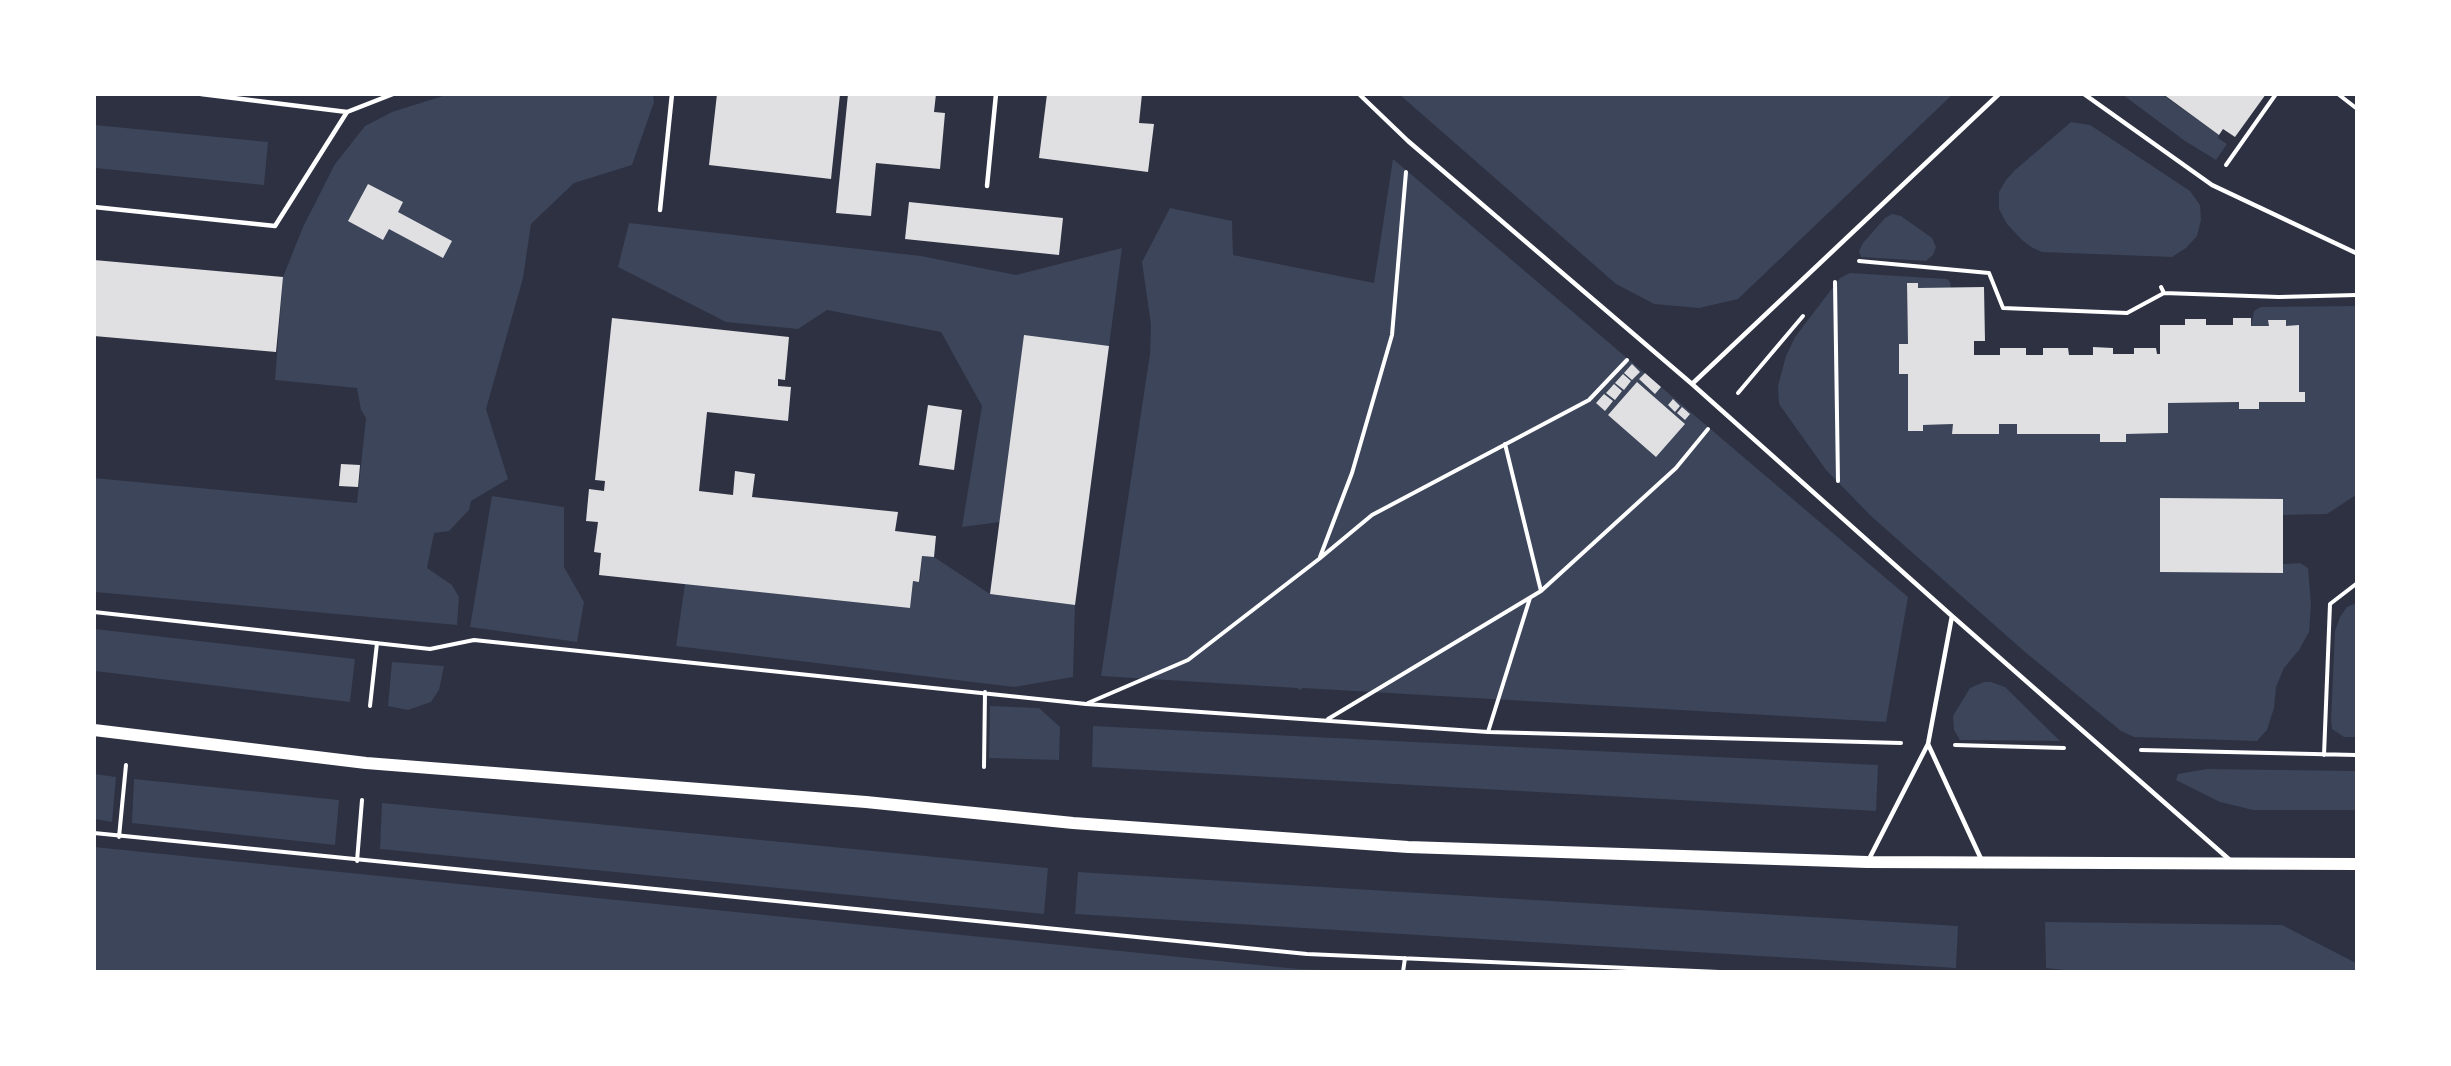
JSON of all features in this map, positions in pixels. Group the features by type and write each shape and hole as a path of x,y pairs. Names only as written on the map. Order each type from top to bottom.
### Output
{"main road":[{"path":"94,730 366,763 866,802 1073,823 1408,847 1867,862 2356,864"}],"lane":[{"path":"201,94 347,112 393,94"},
{"path":"660,210 672,94"},
{"path":"987,186 996,94"},
{"path":"1359,94 1408,141 1644,342 1952,616 2236,864"},
{"path":"1692,384 1999,94"},
{"path":"2084,94 2212,185 2356,254"},
{"path":"94,207 275,226 347,112"},
{"path":"1867,862 1928,744 1952,616"},
{"path":"1928,744 1982,861"}],"path":[{"path":"2212,185 2276,94"},
{"path":"2338,94 2356,108"},
{"path":"1319,559 1352,473 1392,335 1408,141"},
{"path":"1849,260 1989,273 2003,309 2127,313 2164,293 2279,297 2356,296"},
{"path":"1828,286 1835,278 1838,515"},
{"path":"2162,287 2164,293"},
{"path":"1327,720 1541,591 1676,468 1809,309"},
{"path":"1086,704 1188,660 1372,515 1589,400 1644,342"},
{"path":"1505,444 1541,591"},
{"path":"2324,754 2330,604 2356,584"},
{"path":"1488,732 1531,598"},
{"path":"94,612 430,649 474,640 1086,704 1488,732 1912,743"},
{"path":"370,706 376,643"},
{"path":"984,767 985,692"},
{"path":"1951,745 2075,748"},
{"path":"2134,750 2356,755"},
{"path":"119,837 126,765"},
{"path":"357,861 362,800"},
{"path":"94,833 1307,954 1719,972"},
{"path":"1403,972 1405,958"}],"shaded area":[{"path":"446,95 653,95 654,102 632,165 574,183 531,224 523,278 486,409 508,479 471,501 469,510 449,531 434,533 427,568 452,585 459,597 457,625 95,592 94,478 357,503 366,418 361,410 357,388 275,380 283,277 303,227 335,164 365,126 392,112"},
{"path":"1400,95 1952,95 1738,299 1699,308 1654,304 1616,284"},
{"path":"2123,95 2163,95 2219,135 2218,138 2227,144 2216,160 2185,141"},
{"path":"2071,122 2090,125 2190,191 2200,205 2201,220 2197,236 2186,248 2172,257 2042,252 2022,240 2007,224 1999,209 1999,192 2006,180"},
{"path":"95,125 268,142 264,185 95,168"},
{"path":"1393,159 1908,597 1886,722 1303,688 1300,690 1101,676 1150,354 1151,325 1142,262 1170,208 1232,221 1233,255 1374,283"},
{"path":"1892,214 1901,216 1932,238 1936,247 1933,255 1926,261 1861,257 1859,251 1863,243 1885,218"},
{"path":"629,223 921,256 1016,275 1122,248 1109,346 1000,522 962,527 982,406 941,332 827,310 798,329 726,322 618,267"},
{"path":"1850,273 1947,279 1950,282 1951,288 1918,288 1918,283 1907,283 1908,344 1899,345 1899,373 1908,374 1908,430 1923,431 1923,425 1953,424 1953,434 1999,434 1999,424 2017,424 2017,434 2100,434 2100,442 2126,442 2126,434 2168,433 2168,403 2239,402 2239,409 2259,402 2304,402 2299,392 2299,326 2251,326 2254,311 2261,307 2356,306 2356,495 2327,514 2282,515 2283,564 2300,563 2308,568 2311,605 2309,632 2299,650 2284,668 2276,687 2274,708 2267,730 2257,741 2134,737 2121,731 2025,652 1872,517 1826,470 1779,404 1778,386 1786,356 1795,337 1840,278"},
{"path":"492,496 564,507 564,567 584,602 577,642 470,627"},
{"path":"922,556 934,557 990,594 1075,605 1073,677 1014,687 676,646 685,584 910,608 913,581 920,582"},
{"path":"2356,603 2356,737 2344,737 2332,729 2331,721 2335,631 2347,607"},
{"path":"95,629 355,659 350,702 95,671"},
{"path":"392,662 444,666 439,690 431,702 408,710 388,706"},
{"path":"1984,682 2005,687 2060,741 1960,740 1954,730 1953,716 1970,688"},
{"path":"990,706 1039,708 1060,727 1059,760 989,758"},
{"path":"1093,726 1878,765 1876,811 1092,767"},
{"path":"2207,769 2356,771 2356,810 2253,810 2220,802 2176,780 2178,774"},
{"path":"95,774 116,777 112,822 95,819"},
{"path":"134,779 339,800 335,845 132,823"},
{"path":"382,803 1048,868 1044,914 380,849"},
{"path":"94,847 1298,969 1355,971 95,971"},
{"path":"1078,872 1958,926 1956,968 1075,914"},
{"path":"2045,922 2282,925 2356,963 2356,971 2082,972 2046,968"}],"building":[{"path":"717,94 840,94 831,179 709,165"},
{"path":"848,94 936,94 934,112 945,113 940,169 876,163 871,216 836,213"},
{"path":"1047,94 1142,94 1139,123 1154,124 1148,172 1039,158"},
{"path":"2163,94 2266,94 2235,137 2223,129 2219,135"},
{"path":"368,184 403,202 398,212 452,241 443,258 389,229 383,240 348,221"},
{"path":"909,202 1063,218 1059,255 905,239"},
{"path":"94,260 283,277 276,352 94,336"},
{"path":"1907,283 1918,283 1918,288 1984,287 1985,341 1974,341 1974,355 2000,355 2000,348 2026,348 2026,355 2043,355 2043,348 2068,348 2069,355 2093,355 2093,347 2113,348 2113,354 2134,354 2134,348 2156,348 2157,354 2160,354 2160,325 2185,325 2185,319 2206,319 2206,325 2233,325 2233,318 2251,318 2251,326 2269,326 2268,320 2286,320 2286,326 2299,325 2299,392 2305,392 2305,402 2259,402 2259,409 2239,409 2239,402 2168,403 2168,433 2126,434 2126,442 2100,442 2100,434 2017,434 2017,424 1999,424 1999,434 1952,434 1953,424 1923,425 1923,431 1908,431 1908,374 1899,374 1899,344 1908,344"},
{"path":"612,318 789,337 785,380 778,379 778,386 791,387 788,421 707,412 699,491 733,495 735,471 755,474 752,497 898,512 895,531 936,536 934,557 922,556 919,582 913,581 910,608 599,575 601,553 594,552 598,522 586,521 589,489 604,491 605,481 595,480"},
{"path":"1024,335 1109,346 1075,605 990,594"},
{"path":"1632,364 1640,372 1632,380 1624,373"},
{"path":"1645,373 1661,387 1655,394 1639,379"},
{"path":"1623,374 1631,381 1624,390 1615,383"},
{"path":"1637,382 1685,424 1656,457 1608,415"},
{"path":"1614,384 1622,391 1615,400 1606,393"},
{"path":"1604,394 1613,401 1605,411 1596,403"},
{"path":"1673,399 1680,406 1675,412 1668,405"},
{"path":"928,405 962,410 954,470 919,465"},
{"path":"1682,407 1690,414 1685,420 1677,413"},
{"path":"341,464 360,465 358,487 339,486"},
{"path":"2160,498 2283,499 2283,573 2160,572"}]}
